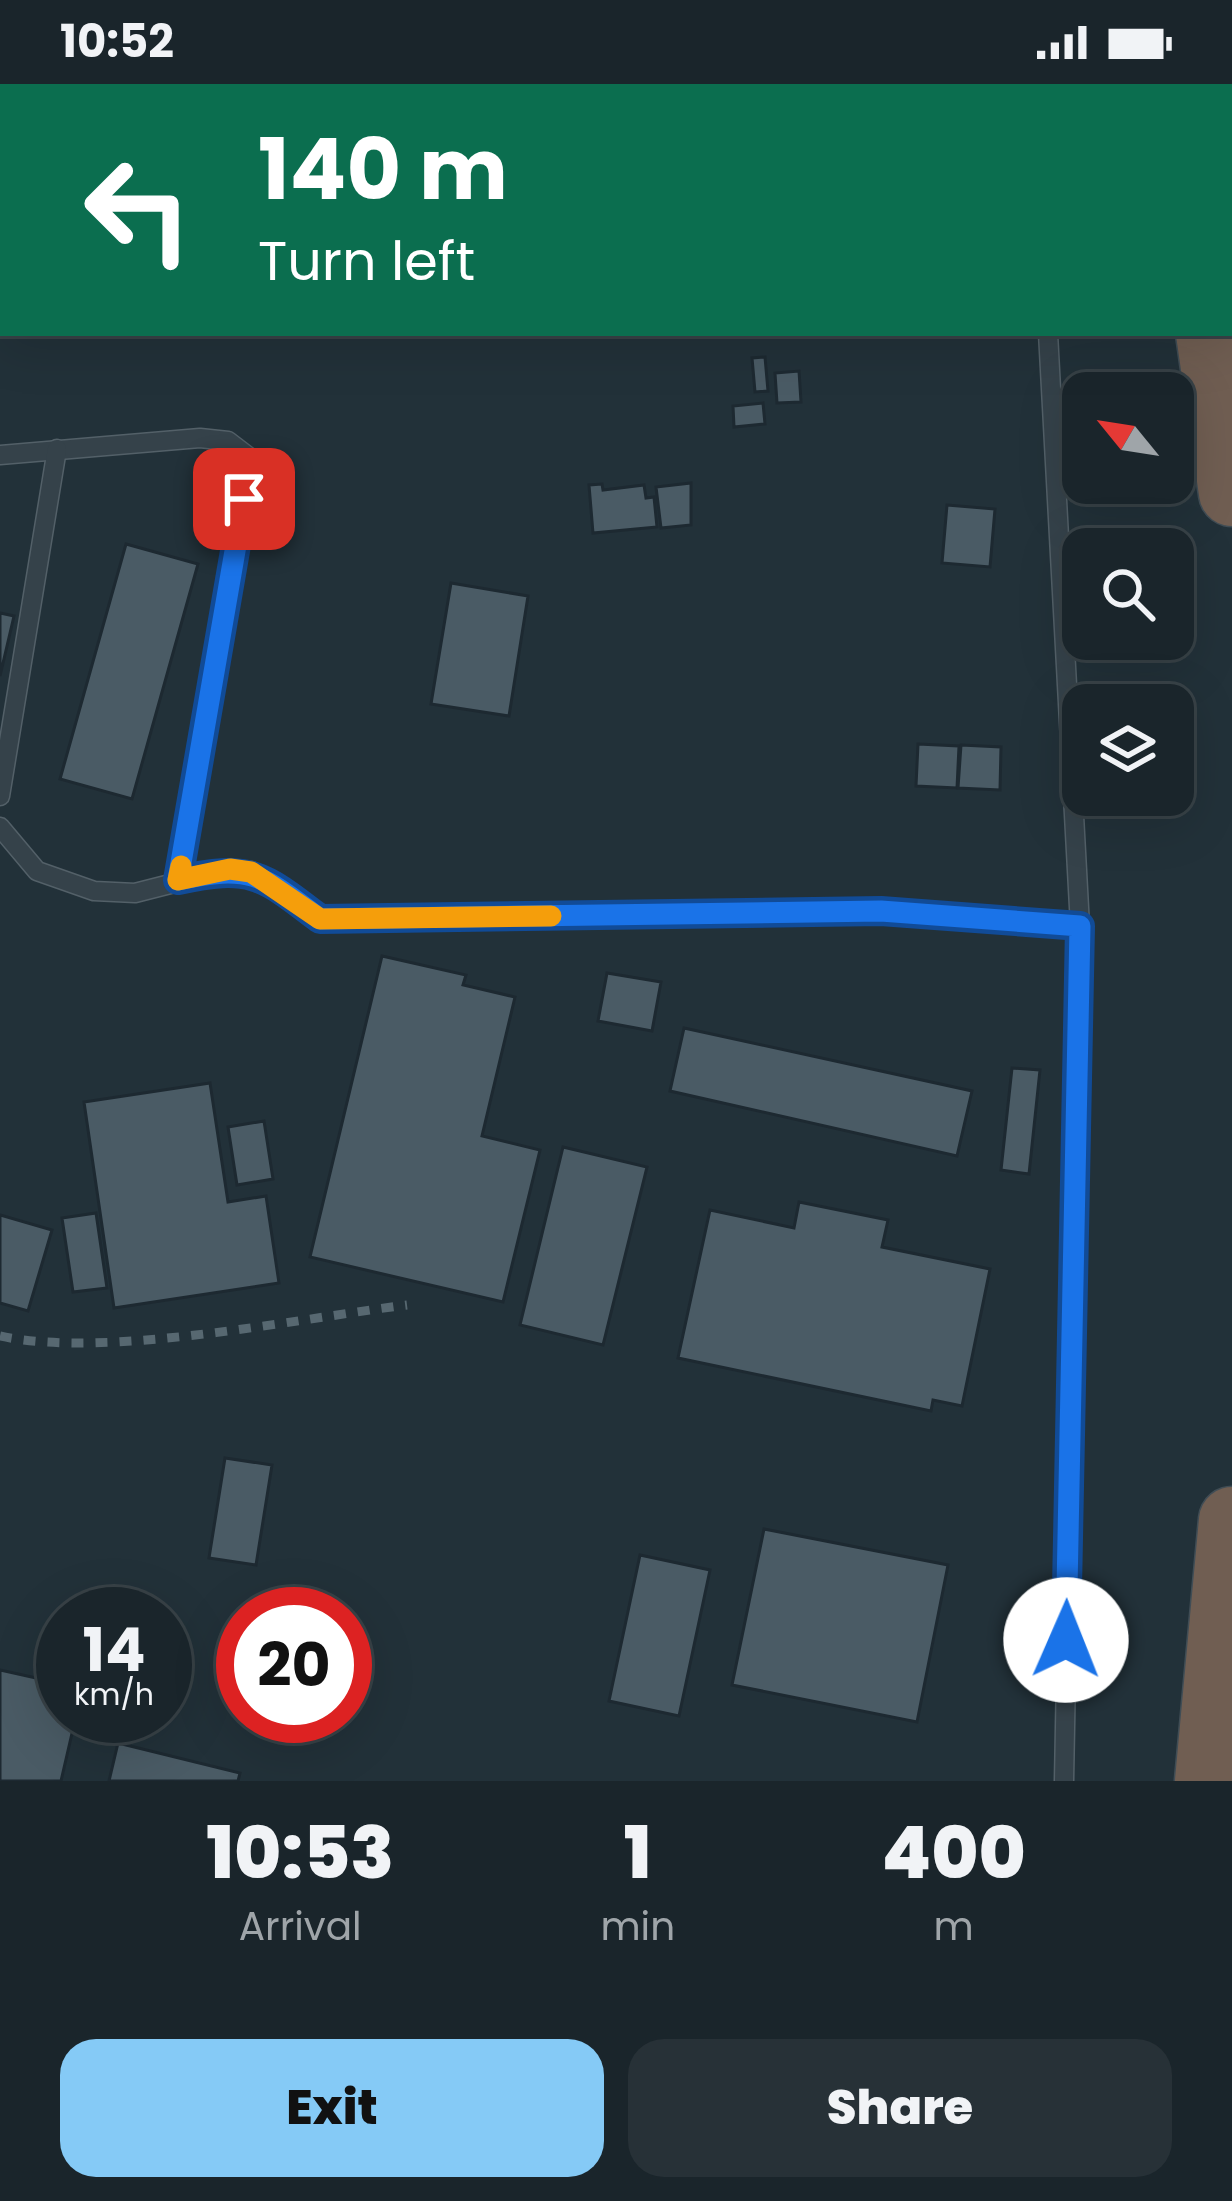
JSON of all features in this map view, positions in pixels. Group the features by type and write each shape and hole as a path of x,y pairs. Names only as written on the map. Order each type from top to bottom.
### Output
{"highway":[{"path":"1209,336 1232,493"},
{"path":"1208,1781 1232,1520"}],"lane":[{"path":"1048,336 1080,926 1064,1781"},
{"path":"0,455 200,438 228,441 249,457 232,584 178,880"},
{"path":"0,796 57,449"},
{"path":"0,827 37,871 94,891 135,893 230,869 251,872 320,919 881,911 1080,926"}],"building":[{"path":"765,357 768,391 755,392 752,358"},
{"path":"799,371 801,402 777,403 775,373"},
{"path":"763,403 765,424 734,427 733,406"},
{"path":"691,483 691,525 661,528 656,487"},
{"path":"602,484 603,490 644,485 646,498 654,497 657,527 593,533 589,485"},
{"path":"947,505 995,509 990,567 942,563"},
{"path":"126,544 198,564 132,799 60,779"},
{"path":"451,583 528,596 509,716 431,704"},
{"path":"0,613 14,616 0,676"},
{"path":"918,744 959,746 957,788 916,786"},
{"path":"961,745 1001,747 1000,790 958,788"},
{"path":"382,956 466,975 463,985 515,997 482,1136 540,1150 503,1302 310,1257"},
{"path":"607,973 661,982 652,1031 598,1021"},
{"path":"684,1028 972,1091 957,1156 670,1091"},
{"path":"1012,1068 1040,1070 1029,1174 1001,1170"},
{"path":"210,1083 228,1202 266,1196 279,1283 114,1308 84,1102"},
{"path":"264,1121 273,1179 237,1185 228,1127"},
{"path":"563,1147 647,1167 603,1345 520,1325"},
{"path":"799,1202 888,1220 882,1247 990,1269 962,1406 933,1400 931,1411 678,1358 710,1210 794,1228"},
{"path":"96,1213 107,1288 73,1292 62,1218"},
{"path":"0,1215 52,1230 28,1311 0,1303"},
{"path":"225,1458 272,1465 256,1565 209,1558"},
{"path":"764,1529 948,1565 917,1722 732,1685"},
{"path":"640,1555 710,1570 679,1716 609,1701"},
{"path":"0,1670 36,1678 36,1743 70,1743 61,1781 0,1781"},
{"path":"118,1743 240,1773 238,1781 109,1781"}],"railway":[{"path":"0,1336 44,1342 146,1340 407,1305"}],"slow traffic":[{"path":"181,866 178,880 230,869 251,872 320,919 551,916"}],"route":[{"path":"244,499 178,880 230,869 251,872 320,919 881,911 1080,926 1066,1640"}]}
